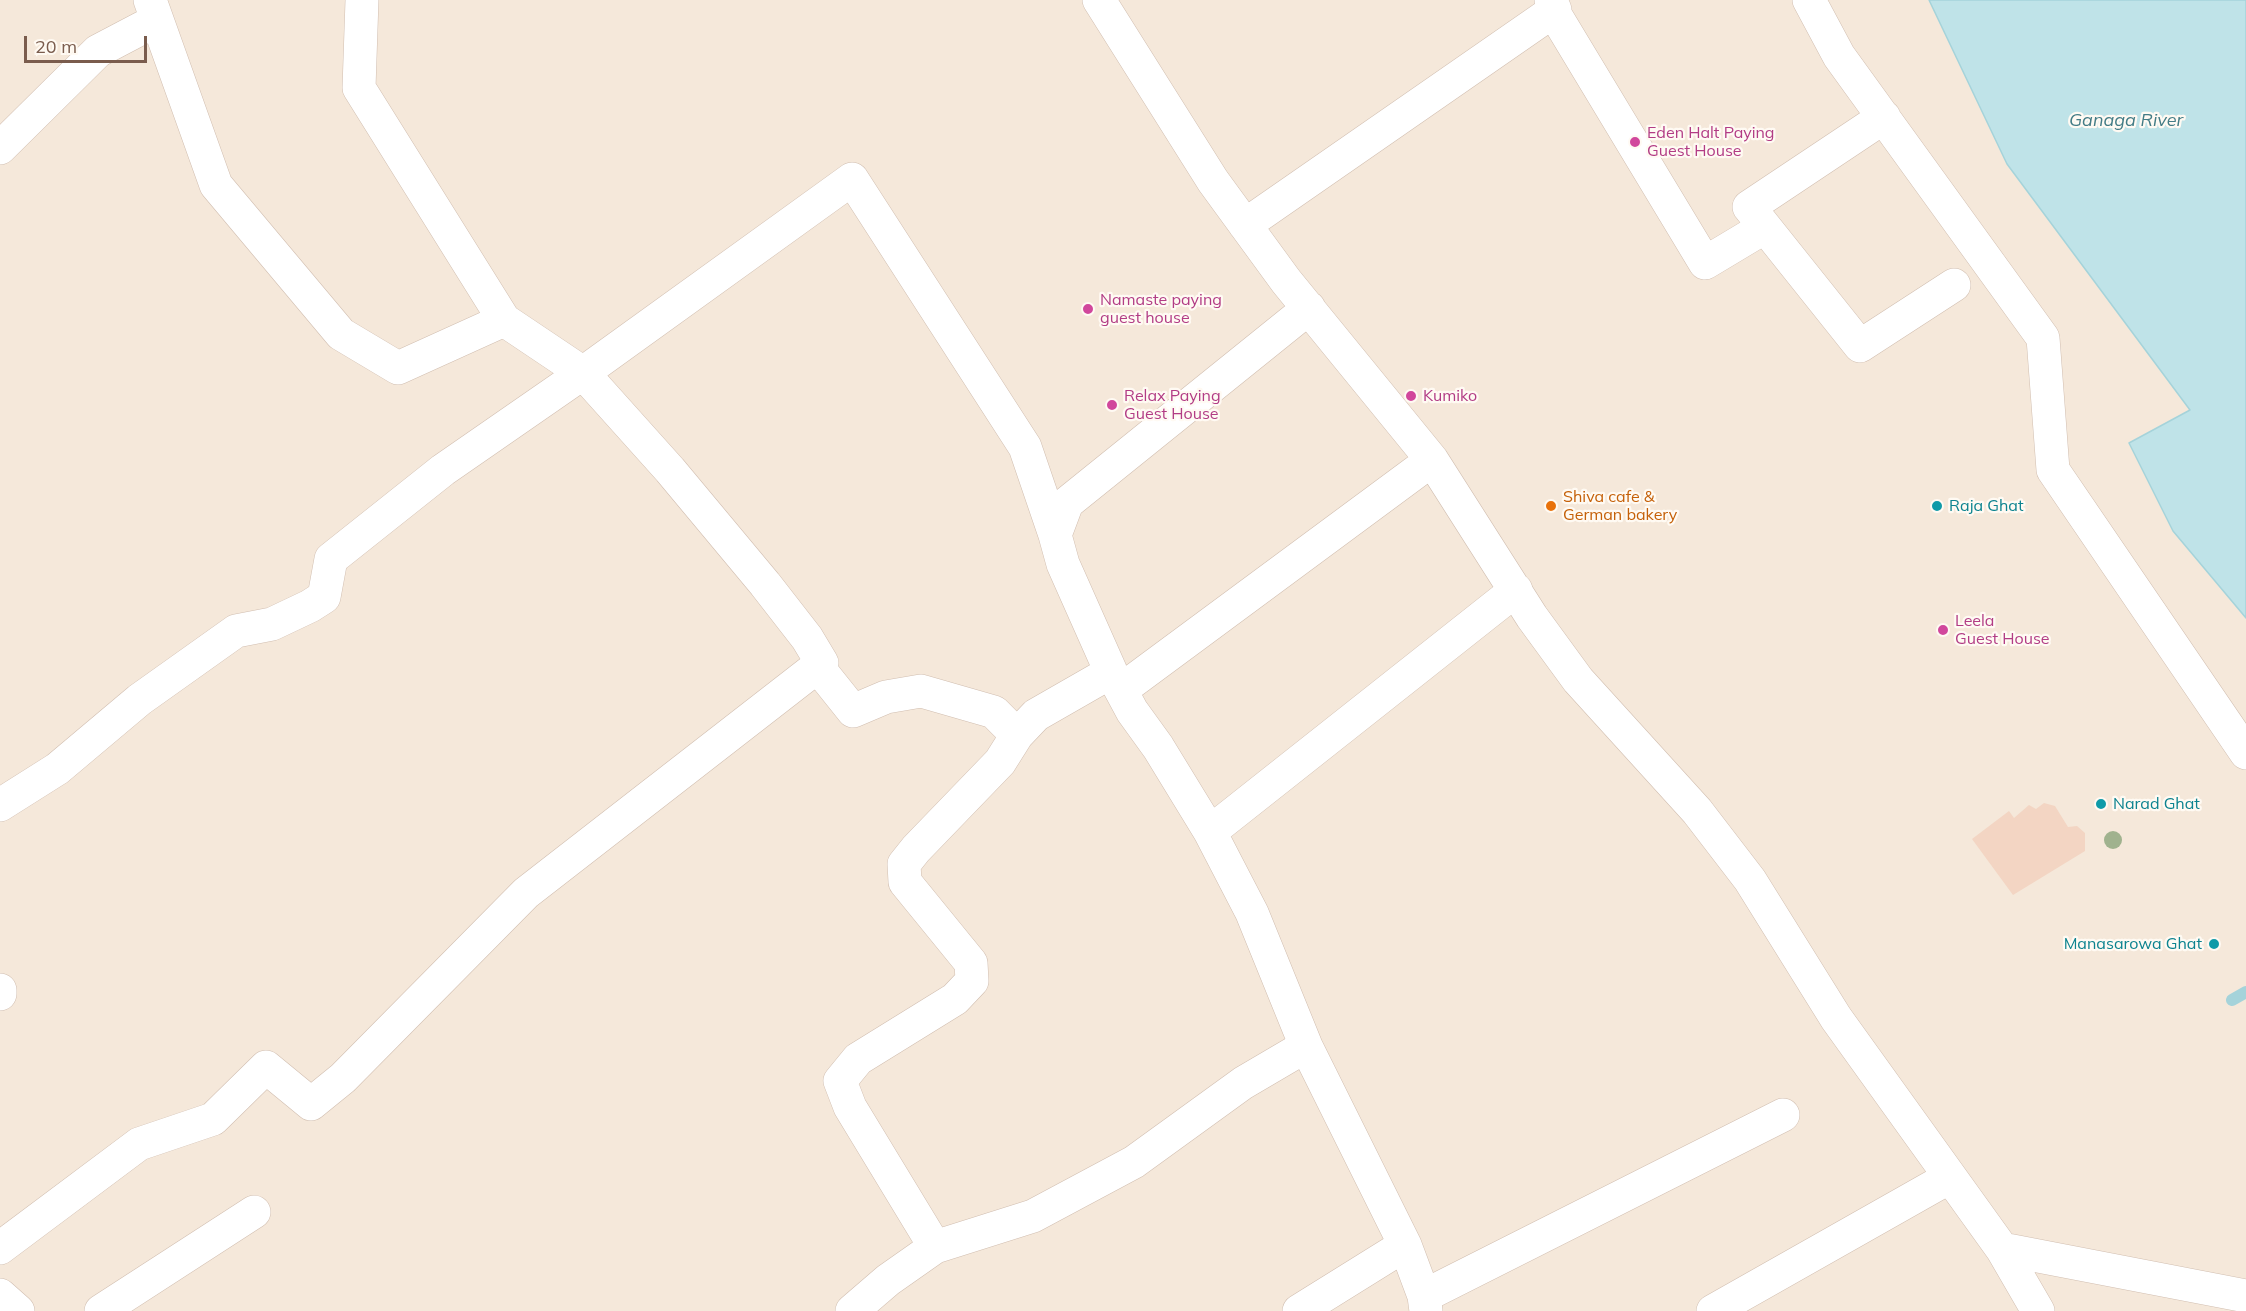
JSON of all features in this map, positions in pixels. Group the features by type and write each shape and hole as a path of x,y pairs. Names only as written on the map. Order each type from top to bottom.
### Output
{"street":[{"path":"0,1248 139,1144 213,1119 266,1067 311,1104 343,1077 388,1029 422,999 526,893 822,663 807,638 765,584 670,470 583,373 504,320 359,88 362,0"},
{"path":"1099,0 1213,181 1286,281 1432,460 1532,617 1578,680 1697,811 1750,880 1836,1018 2002,1249 2038,1311"},
{"path":"1809,0 1839,56 2043,338 2053,470 2246,753"},
{"path":"1245,225 1552,6 1705,263 1765,227"},
{"path":"0,148 98,51 154,10 216,185 341,334 398,368 504,320"},
{"path":"1884,117 1749,207 1860,346 1954,285"},
{"path":"0,805 57,769 139,700 236,631 272,624 324,597 331,559 443,470 583,373 852,179 1025,447 1063,564 1116,681 1210,832 1252,913 1306,1046 1405,1245 1425,1304 1783,1115"},
{"path":"1055,535 1067,503 1309,308"},
{"path":"935,1247 850,1107 840,1081 858,1059 955,999 972,981 971,963 905,882 904,864 1000,762 1017,735 1036,715 1116,681 1432,460"},
{"path":"1210,832 1516,590"},
{"path":"817,666 853,711 886,697 921,691 994,712 1017,735"},
{"path":"852,1311 888,1280 935,1247 1034,1216 1134,1162 1243,1083 1306,1046"},
{"path":"1713,1311 1950,1177"},
{"path":"101,1311 254,1212"},
{"path":"1299,1311 1405,1245"},
{"path":"2002,1249 2246,1296"},
{"path":"0,1295 18,1311"}],"shaded area":[{"path":"0,0 1972,0 2246,344 2246,1311 0,1311"}],"water":[{"name":"Ganaga River","path":"1929,0 2246,0 2246,618 2173,531 2129,443 2190,410 2007,164"}],"building":[{"path":"2044,803 2055,806 2068,827 2077,826 2085,833 2085,851 2013,895 1972,839 2009,811 2014,818 2029,805 2036,809"}],"waterway":[{"path":"2232,1000 2246,992"}],"place":[{"name":"Eden Halt Paying Guest House","path":"1635,142"},
{"name":"Namaste paying guest house","path":"1088,309"},
{"name":"Kumiko","path":"1411,396"},
{"name":"Relax Paying Guest House","path":"1112,405"},
{"name":"Shiva cafe & German bakery","path":"1551,506"},
{"name":"Raja Ghat","path":"1937,506"},
{"name":"Leela Guest House","path":"1943,630"},
{"name":"Narad Ghat","path":"2101,804"},
{"name":"Manasarowa Ghat","path":"2214,944"}]}
